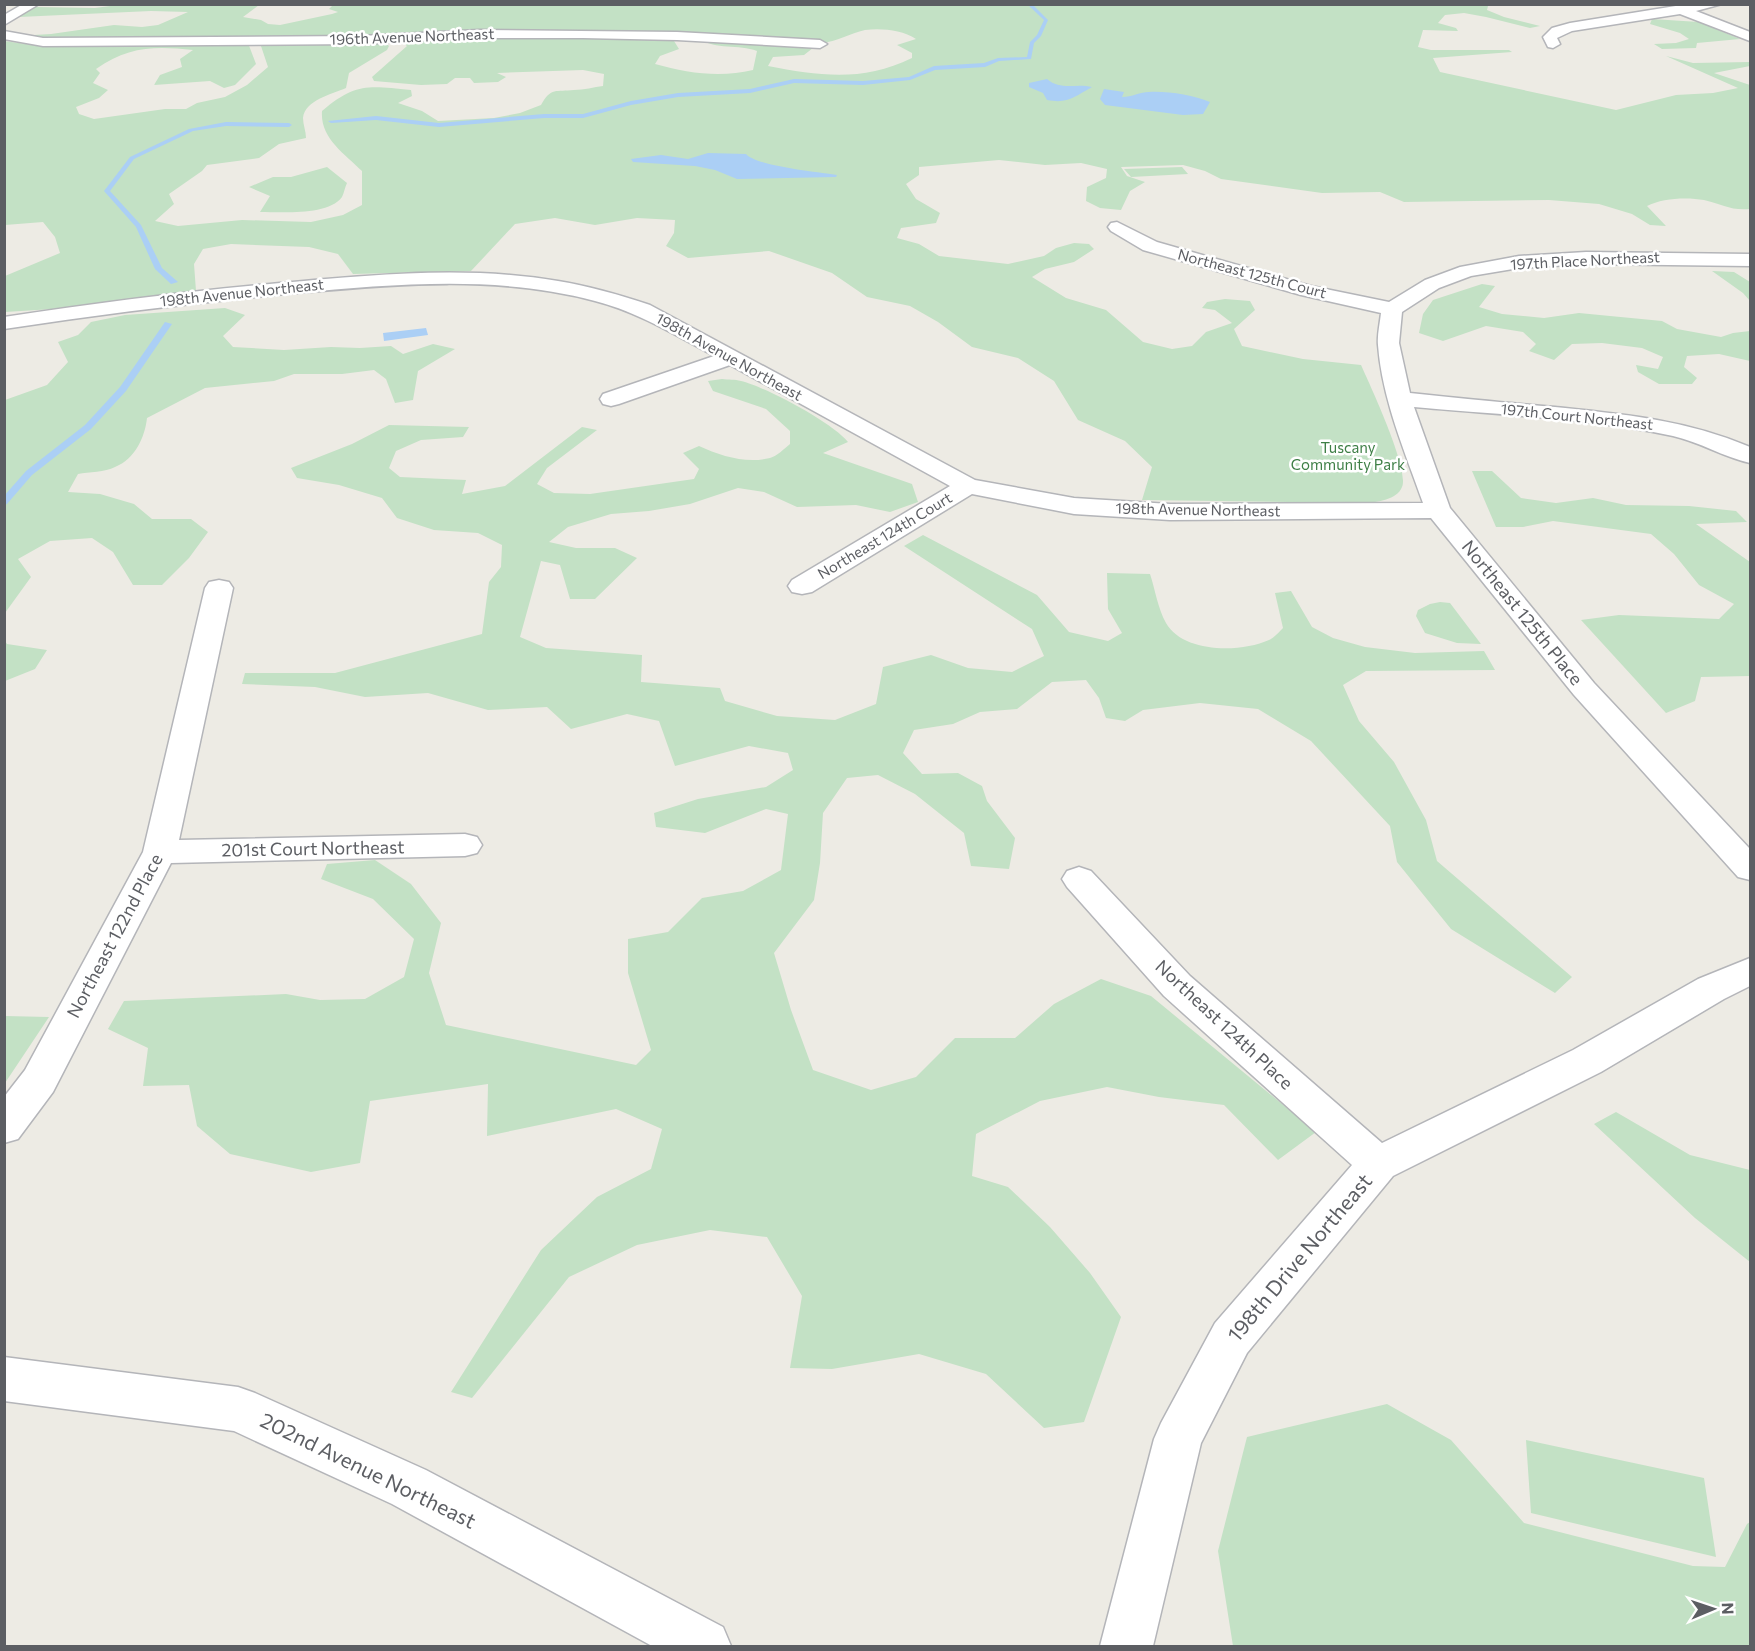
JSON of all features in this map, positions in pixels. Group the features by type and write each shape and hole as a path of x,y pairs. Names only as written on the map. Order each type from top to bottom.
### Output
{"street":[{"path":"4,21 33,4"},
{"path":"1661,4 1750,36"},
{"path":"1552,44 1550,37 1557,31 1570,27 1716,4"},
{"name":"196th Avenue Northeast","path":"4,35 43,42 87,42 360,40 479,34 583,34 676,36 820,44"},
{"name":"Northeast 125th Court","path":"1117,227 1150,246 1308,291 1392,309"},
{"name":"197th Place Northeast","path":"1392,309 1432,284 1467,271 1519,262 1621,258 1750,260"},
{"name":"198th Avenue Northeast","path":"4,323 94,308 400,278 513,280 606,296 643,309 968,486 1074,506 1170,512 1438,510"},
{"name":"Northeast 125th Place","path":"1392,309 1388,343 1400,399 1438,510 1584,689 1750,869"},
{"path":"611,399 730,358"},
{"name":"197th Court Northeast","path":"1400,399 1616,420 1672,429 1709,438 1750,456"},
{"name":"Northeast 124th Court","path":"802,586 968,486"},
{"name":"Northeast 122nd Place","path":"4,1127 39,1080 160,852 219,588"},
{"name":"201st Court Northeast","path":"160,852 465,845"},
{"name":"Northeast 124th Place","path":"1079,879 1177,986 1378,1164"},
{"name":"198th Drive Northeast","path":"1127,1647 1178,1439 1231,1338 1378,1164 1587,1061 1711,989 1750,970"},
{"name":"202nd Avenue Northeast","path":"4,1379 238,1409 409,1487 704,1647"}],"green space":[{"name":"Tuscany Community Park","path":"125,4 259,5 243,17 280,25 338,12 329,9 339,4 1495,5 1488,6 1487,10 1540,26 1530,28 1464,13 1445,15 1438,23 1456,28 1458,31 1423,30 1418,47 1431,50 1509,50 1512,52 1433,58 1440,72 1616,110 1676,95 1713,93 1738,88 1666,56 1693,63 1750,62 1750,66 1714,73 1750,85 1750,209 1732,208 1697,199 1667,200 1647,206 1666,226 1650,225 1632,214 1599,204 1549,200 1404,202 1380,192 1322,193 1221,179 1205,171 1183,165 1121,167 1127,176 1145,182 1130,191 1121,210 1100,208 1086,201 1087,187 1106,178 1107,169 1081,163 1045,165 999,160 919,167 919,175 906,184 916,199 940,213 936,223 901,228 897,238 919,244 939,256 1008,264 1044,256 1056,248 1074,243 1089,244 1094,249 1074,262 1045,269 1032,277 1066,298 1106,310 1143,342 1172,349 1192,346 1206,332 1232,323 1215,310 1202,308 1207,302 1225,299 1250,301 1255,310 1234,329 1242,346 1303,359 1361,365 1388,427 1403,478 1402,487 1396,495 1386,500 1365,503 1142,500 1152,467 1125,441 1078,420 1054,381 1018,358 972,347 938,322 910,306 867,297 832,273 769,251 688,258 666,246 674,233 675,220 637,218 595,225 555,218 515,224 471,271 353,274 338,254 309,247 231,244 203,249 194,264 196,291 53,309 5,312 5,276 60,253 55,237 43,222 5,225 4,41 41,46 248,43 256,64 235,85 224,88 210,81 154,85 160,75 182,67 180,59 193,50 143,49 108,61 96,69 100,73 93,83 108,90 99,98 76,107 79,114 94,119 165,109 186,109 197,103 225,97 247,85 268,67 260,43 384,42 389,46 387,50 349,73 346,88 320,98 309,107 303,118 306,138 279,144 259,158 207,165 169,194 174,204 155,221 178,226 242,220 311,222 343,215 362,205 362,171 329,137 322,121 322,111 344,95 354,91 373,87 411,90 412,96 398,103 422,111 438,121 494,118 520,113 541,105 548,95 554,92 603,86 604,74 583,70 497,73 506,77 498,82 474,83 470,78 455,78 447,84 421,85 374,81 372,77 407,46 399,40 503,36 668,38 674,41 679,49 660,56 655,64 679,70 716,74 753,70 757,51 713,45 700,39 813,48 804,55 773,57 768,66 841,75 876,71 912,58 912,53 897,45 916,39 892,30 878,29 865,30 821,43 692,34 557,32 61,41 17,36 51,34 114,25 142,27 158,25 188,12 151,11 18,17 35,7 95,8"},
{"path":"1652,19 1699,22 1740,39 1697,43 1696,48 1662,49 1654,44 1676,43 1689,39 1680,33 1650,24"},
{"path":"327,167 347,183 342,197 335,203 304,212 260,212 270,196 249,187 273,177 291,177"},
{"path":"1182,167 1188,174 1131,177 1124,169"},
{"path":"1712,271 1734,272 1750,282 1750,301 1743,293"},
{"path":"1482,284 1495,286 1479,307 1502,314 1544,318 1579,313 1662,321 1677,329 1721,337 1750,331 1750,361 1719,354 1687,356 1684,367 1697,378 1692,384 1659,384 1638,372 1636,365 1658,369 1663,357 1642,348 1602,343 1572,344 1554,360 1529,351 1536,344 1523,332 1486,326 1443,341 1419,333 1423,314 1433,300"},
{"path":"225,308 245,315 223,336 233,347 284,350 391,346 403,354 433,344 455,349 418,371 413,400 395,403 386,379 374,370 342,374 294,374 274,381 205,388 147,418 138,447 128,459 111,469 78,474 68,492 100,494 134,504 152,519 191,519 208,532 189,558 162,585 133,585 113,552 92,538 50,541 18,559 31,577 5,613 5,400 47,385 68,362 58,342 78,335 91,322 125,315"},
{"path":"739,380 752,385 814,416 848,442 823,453 912,484 918,502 890,512 856,505 797,507 764,492 738,488 690,504 611,514 568,527 549,542 576,548 615,548 637,558 595,599 570,599 560,565 541,561 520,637 546,648 642,655 641,682 720,688 725,701 777,716 835,720 876,704 883,667 931,655 968,668 1012,672 1044,656 1032,629 904,546 923,535 1037,595 1069,632 1108,641 1122,633 1108,609 1107,573 1150,574 1166,623 1174,633 1198,645 1213,648 1243,647 1271,639 1283,628 1275,593 1291,591 1312,627 1333,638 1365,647 1415,653 1484,651 1495,670 1366,671 1343,685 1359,721 1394,762 1426,820 1437,861 1572,977 1555,993 1451,929 1397,862 1390,826 1311,741 1258,709 1200,703 1143,710 1125,721 1106,718 1099,698 1086,680 1052,682 1017,709 980,712 953,724 914,730 903,753 922,774 958,773 982,786 987,801 1015,838 1009,869 971,866 964,833 915,794 878,775 847,778 823,813 820,863 814,900 774,953 791,1010 813,1070 871,1090 916,1077 955,1038 1015,1038 1054,1004 1101,979 1151,996 1316,1132 1278,1160 1224,1105 1159,1097 1107,1087 1040,1101 976,1134 972,1176 1008,1187 1050,1227 1090,1273 1121,1317 1084,1422 1044,1428 986,1374 919,1354 832,1369 790,1368 802,1296 767,1237 710,1230 637,1245 569,1277 472,1398 451,1392 541,1250 597,1197 651,1169 662,1129 616,1109 487,1136 488,1084 370,1101 360,1163 311,1172 230,1154 197,1126 189,1085 143,1086 148,1048 108,1029 124,1001 286,994 320,1000 365,999 404,977 414,939 373,899 321,879 327,864 375,860 411,884 441,923 429,973 446,1025 636,1065 651,1050 628,973 628,939 668,932 702,898 743,891 781,870 788,814 766,809 705,833 656,827 654,813 698,799 766,787 793,770 788,753 749,746 675,766 659,721 627,714 571,729 547,707 488,710 428,693 365,697 315,687 242,684 245,673 335,673 482,634 489,582 501,567 502,545 478,533 434,530 397,518 382,498 339,485 297,478 291,468 352,444 389,425 469,427 463,437 421,440 396,451 389,468 400,477 466,480 462,494 505,486 582,427 597,430 547,468 537,484 554,493 590,494 694,479 699,469 683,453 699,446 725,456 761,460 773,457 790,444 790,431 766,409 713,391 708,381"},
{"path":"1472,471 1492,471 1521,498 1556,503 1593,498 1626,505 1689,506 1736,511 1747,522 1696,524 1750,562 1750,676 1701,677 1695,701 1666,713 1581,620 1619,615 1719,619 1734,604 1699,585 1674,554 1651,534 1553,521 1523,527 1496,527"},
{"path":"1440,602 1450,603 1481,644 1457,643 1425,633 1416,616 1418,610"},
{"path":"5,641 7,644 47,650 35,669 5,681"},
{"path":"4,1016 49,1017 5,1083"},
{"path":"1616,1112 1690,1155 1750,1170 1750,1262 1695,1218 1594,1124"},
{"path":"1387,1404 1451,1440 1524,1523 1693,1566 1725,1567 1750,1522 1750,1646 1233,1646 1218,1551 1247,1437"},
{"path":"1526,1440 1704,1478 1716,1557 1531,1513"}],"water":[{"path":"1047,79 1063,86 1092,87 1066,100 1047,100 1043,93 1029,87 1029,83"},
{"path":"1104,89 1124,92 1122,97 1146,92 1164,92 1188,95 1210,102 1203,114 1183,115 1105,105 1100,99"},
{"path":"708,153 746,154 774,165 837,175 836,177 737,179 715,170 695,166 633,162 631,159 661,155 688,159"},
{"path":"426,328 428,335 384,341 383,333"}],"waterway":[{"path":"331,121 376,118 439,125 544,116 583,116 631,103 678,95 750,91 794,81 863,83 910,78 934,68 985,65 998,60 1029,58 1032,42 1039,36 1046,20 1029,4"},
{"path":"174,282 159,269 139,226 107,191 132,158 191,130 226,124 289,125"},
{"path":"4,502 29,473 88,427 123,389 168,324"}]}
